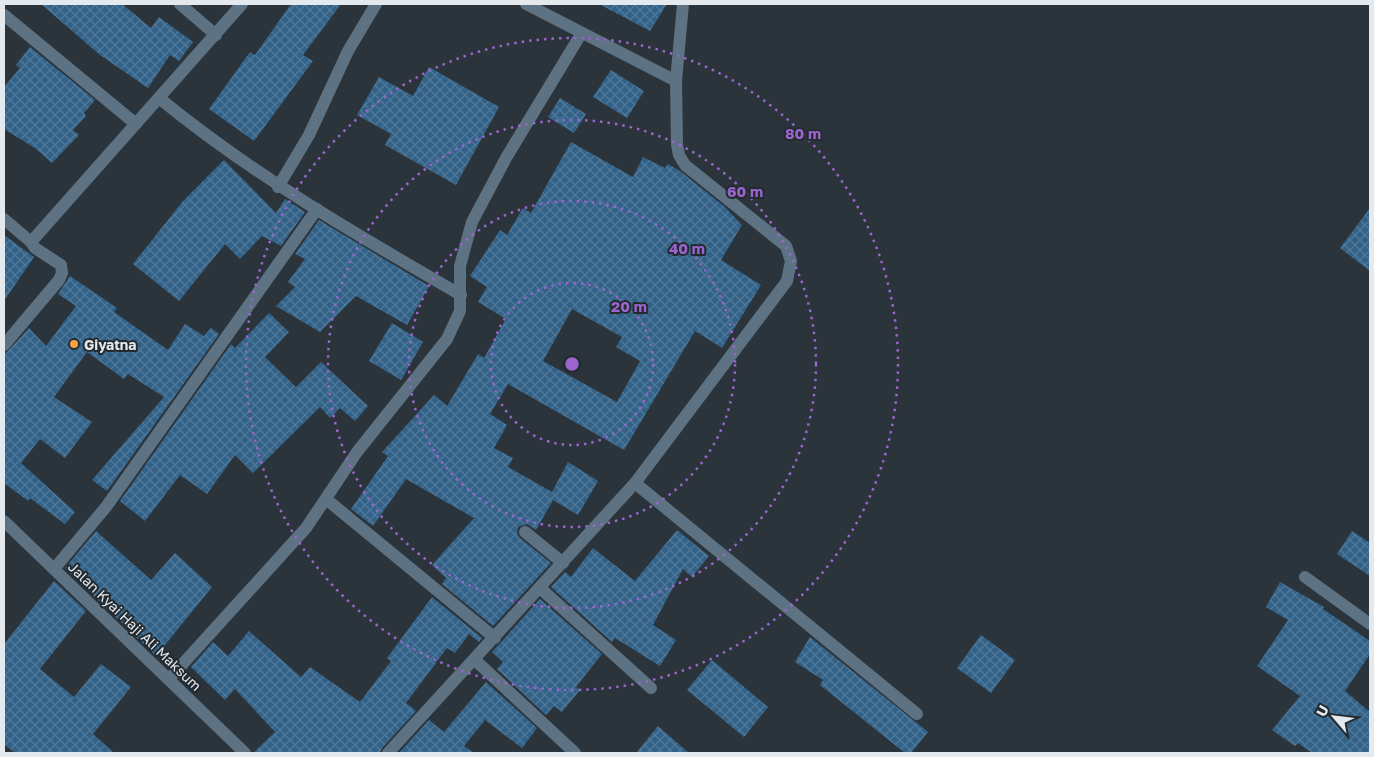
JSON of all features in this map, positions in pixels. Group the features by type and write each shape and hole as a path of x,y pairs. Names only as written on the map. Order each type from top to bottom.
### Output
{"street":[{"path":"180,4 216,35"},
{"path":"30,242 242,4"},
{"path":"278,187 309,135 348,51 376,4"},
{"path":"526,4 581,34 676,81"},
{"path":"388,753 635,483 787,281 791,261 786,246 685,165 679,155 677,145 676,81 683,4"},
{"path":"4,15 136,124"},
{"path":"170,679 306,528 357,452 447,339 460,311 460,266 472,222 506,158 581,34"},
{"path":"159,98 208,138 278,187 461,294"},
{"path":"54,569 106,507 317,209"},
{"path":"4,218 35,248 61,265 62,273 59,280 4,345"},
{"path":"635,483 917,714"},
{"path":"326,499 495,638"},
{"name":"Jalan Kyai Haji Ali Maksum","path":"4,521 245,753"},
{"path":"525,532 563,563"},
{"path":"1305,577 1370,624"},
{"path":"540,588 651,688"},
{"path":"475,660 575,753"}],"building":[{"path":"41,4 122,4 151,28 159,17 193,42 179,61 170,55 148,88 100,55"},
{"path":"291,4 341,4 303,55 313,61 254,141 209,109 250,52 255,55"},
{"path":"599,4 667,4 650,31"},
{"path":"30,47 95,100 84,113 86,116 73,130 79,135 52,163 35,148 4,129 4,87 20,68 16,65"},
{"path":"429,67 499,107 456,185 385,145 391,134 357,115 379,77 413,96"},
{"path":"611,70 644,91 627,118 593,97"},
{"path":"560,98 586,114 574,133 548,117"},
{"path":"571,142 633,177 643,157 665,168 668,164 680,171 725,207 742,225 721,260 761,285 722,348 695,331 624,450 508,384 490,414 507,425 494,448 513,458 508,467 552,492 568,462 598,481 578,515 553,500 536,530 527,524 518,527 517,534 520,538 551,563 493,626 442,584 446,578 432,565 474,518 406,479 373,526 351,509 388,456 382,452 434,395 447,406 478,354 484,358 506,319 478,302 487,287 470,276 500,230 507,235 523,208 531,213","holes":["572,309 622,337 616,347 640,361 617,402 543,361"]},
{"path":"224,160 276,213 285,199 305,212 281,246 262,236 240,259 225,244 179,301 133,264 183,201"},
{"path":"1370,208 1370,271 1340,248"},
{"path":"319,220 429,286 407,325 356,296 320,332 276,306 295,287 288,282 305,259 295,254"},
{"path":"4,235 34,257 4,301"},
{"path":"70,276 117,308 114,312 168,350 185,324 204,336 211,328 219,334 107,491 92,480 164,397 128,374 124,379 87,352 54,397 92,422 65,458 40,439 21,463 75,512 65,524 30,498 28,501 4,483 4,355 29,328 46,346 76,306 58,294"},
{"path":"269,313 289,332 265,357 296,387 321,362 368,406 355,421 340,408 330,418 320,407 253,473 235,455 207,494 180,475 145,521 120,501 231,344 235,348"},
{"path":"392,323 423,342 401,380 369,361"},
{"path":"677,530 709,556 692,577 683,569 653,625 676,640 660,666 615,638 612,642 551,587 565,572 571,577 593,548 635,581"},
{"path":"96,531 151,580 175,553 212,587 156,656 65,568"},
{"path":"1352,531 1370,543 1370,576 1337,554"},
{"path":"54,581 86,611 40,669 74,697 101,664 131,687 93,734 114,753 15,753 4,744 4,644"},
{"path":"1280,582 1324,607 1323,609 1370,641 1370,654 1345,691 1370,712 1370,753 1312,753 1298,743 1295,746 1272,730 1300,696 1257,666 1288,620 1266,607"},
{"path":"432,597 482,638 479,642 469,634 455,653 447,648 406,703 416,711 382,748 380,753 253,753 275,732 235,689 225,700 191,667 213,642 228,656 249,631 301,677 310,667 360,702 391,661 387,658"},
{"path":"540,599 602,654 576,687 580,690 562,712 554,706 546,715 497,669 503,662 492,652"},
{"path":"981,635 1015,660 991,693 957,668"},
{"path":"810,637 928,732 911,753 905,753 820,685 823,680 795,662"},
{"path":"712,660 768,707 744,737 687,690"},
{"path":"486,682 537,728 522,748 485,720 464,746 474,753 399,753 429,720 444,732"},
{"path":"658,726 689,753 636,753"}],"place":[{"name":"Giyatna","path":"74,344"}]}
